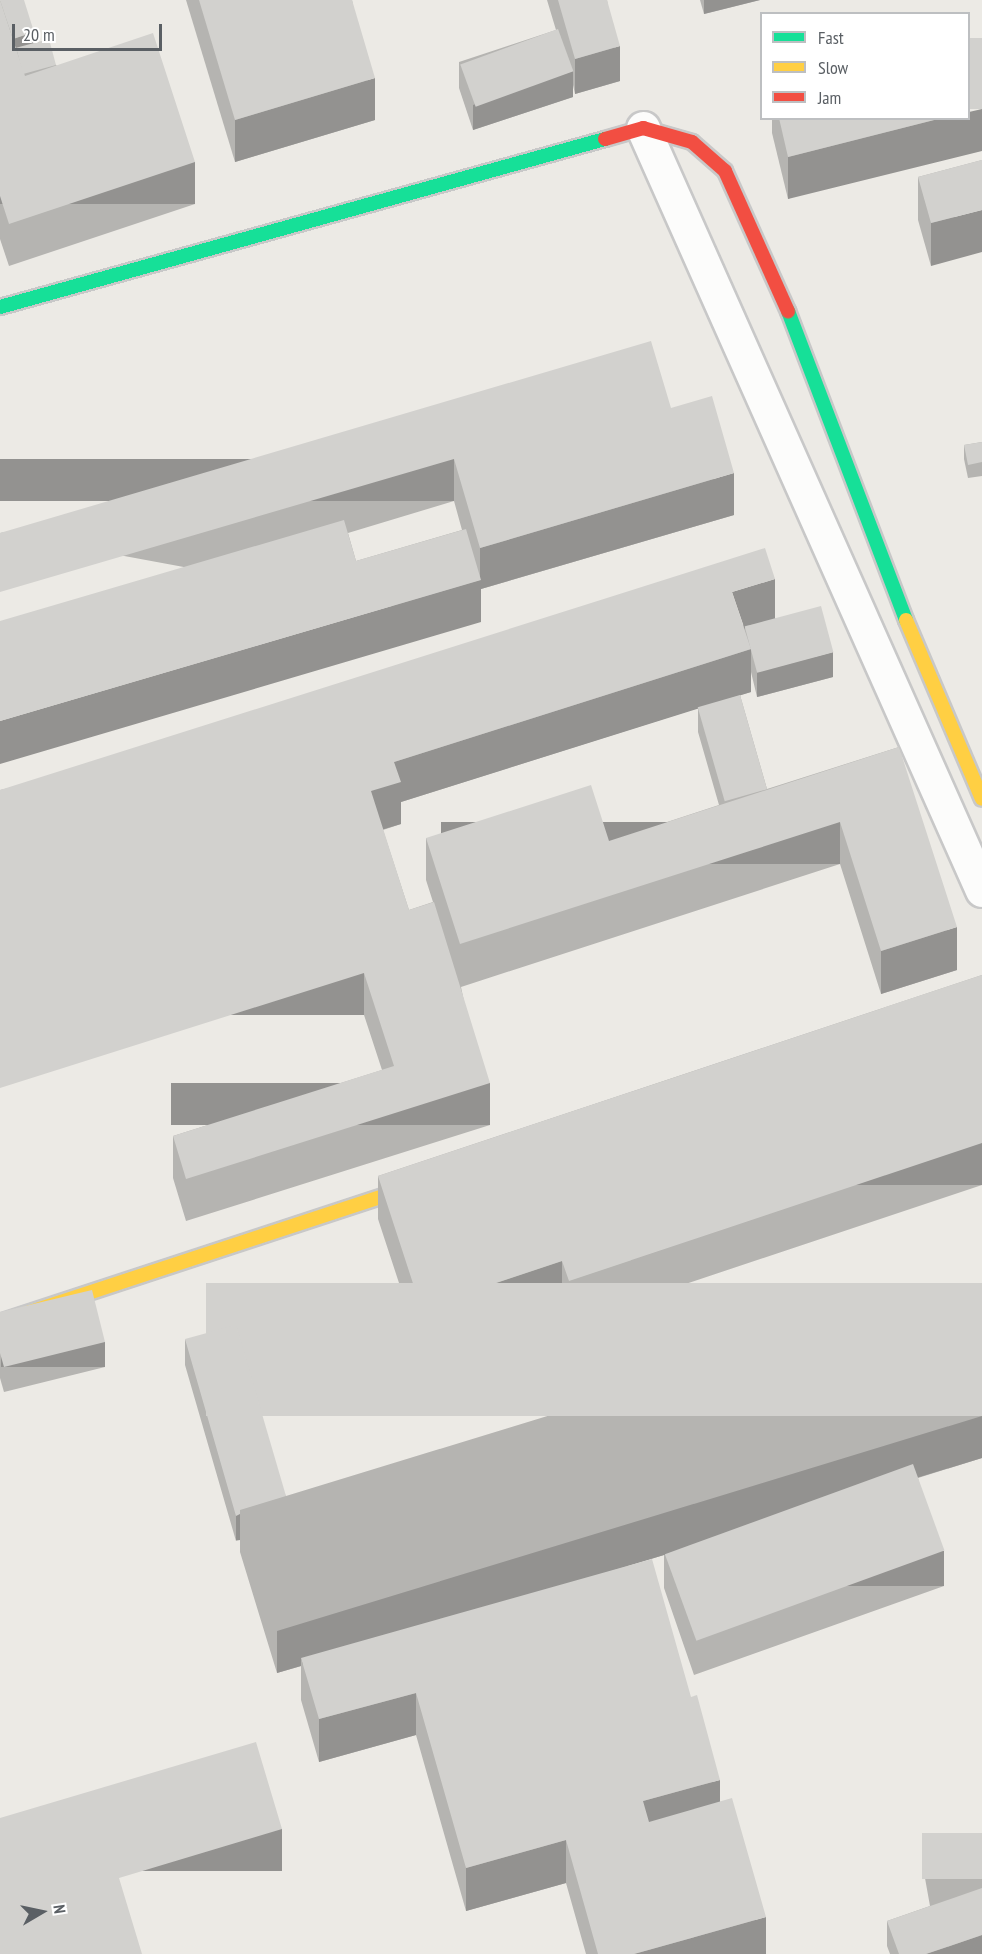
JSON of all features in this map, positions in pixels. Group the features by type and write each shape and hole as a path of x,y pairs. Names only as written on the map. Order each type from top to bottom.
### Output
{"street":[{"path":"643,128 982,890"},
{"path":"0,307 643,128 692,142 725,171 796,328 916,646 982,799"},
{"path":"0,1322 429,1180"}],"building":[{"path":"0,0 25,76 153,33 195,162 9,224 0,196"},
{"path":"0,0 24,0 34,32 13,39"},
{"path":"199,0 352,0 375,78 235,120"},
{"path":"558,0 607,0 620,46 575,59"},
{"path":"558,29 573,71 476,107 460,65"},
{"path":"970,38 982,38 982,109 970,109"},
{"path":"49,39 56,65 23,74 16,48"},
{"path":"779,120 934,120 788,157"},
{"path":"982,160 982,210 931,223 918,177"},
{"path":"651,341 671,408 712,396 734,473 480,548 454,459 0,592 0,533"},
{"path":"982,442 982,462 968,465 964,445"},
{"path":"344,520 356,561 466,529 481,580 0,721 0,621"},
{"path":"765,548 775,579 732,592 751,649 394,762 401,782 371,791 409,910 434,902 490,1083 186,1179 173,1136 394,1066 364,973 0,1088 0,790"},
{"path":"821,606 833,652 757,673 745,626"},
{"path":"740,695 767,789 725,801 698,707"},
{"path":"899,747 957,927 881,951 840,822 460,944 426,838 591,785 609,841"},
{"path":"982,975 982,1143 569,1281 562,1261 421,1308 378,1176"},
{"path":"206,1283 982,1283 982,1416 206,1416"},
{"path":"92,1290 105,1342 4,1367 0,1353 0,1312"},
{"path":"236,1325 286,1496 240,1510 240,1514 236,1516 185,1339"},
{"path":"913,1464 944,1550 696,1641 665,1554"},
{"path":"652,1559 691,1697 697,1695 720,1780 643,1801 649,1822 732,1798 766,1917 634,1954 598,1954 566,1840 466,1868 416,1693 319,1719 301,1658"},
{"path":"256,1742 282,1829 119,1878 142,1954 0,1954 0,1818"},
{"path":"922,1833 982,1833 982,1879 922,1879"},
{"path":"982,1888 982,1935 926,1954 899,1954 887,1921"}],"traffic: fast":[{"path":"0,307 605,139"},
{"path":"788,311 906,620"}],"traffic: slow":[{"path":"906,620 982,799"},
{"path":"0,1322 419,1184"}],"traffic: jam":[{"path":"605,139 643,128 692,142 725,171 788,311"}]}
